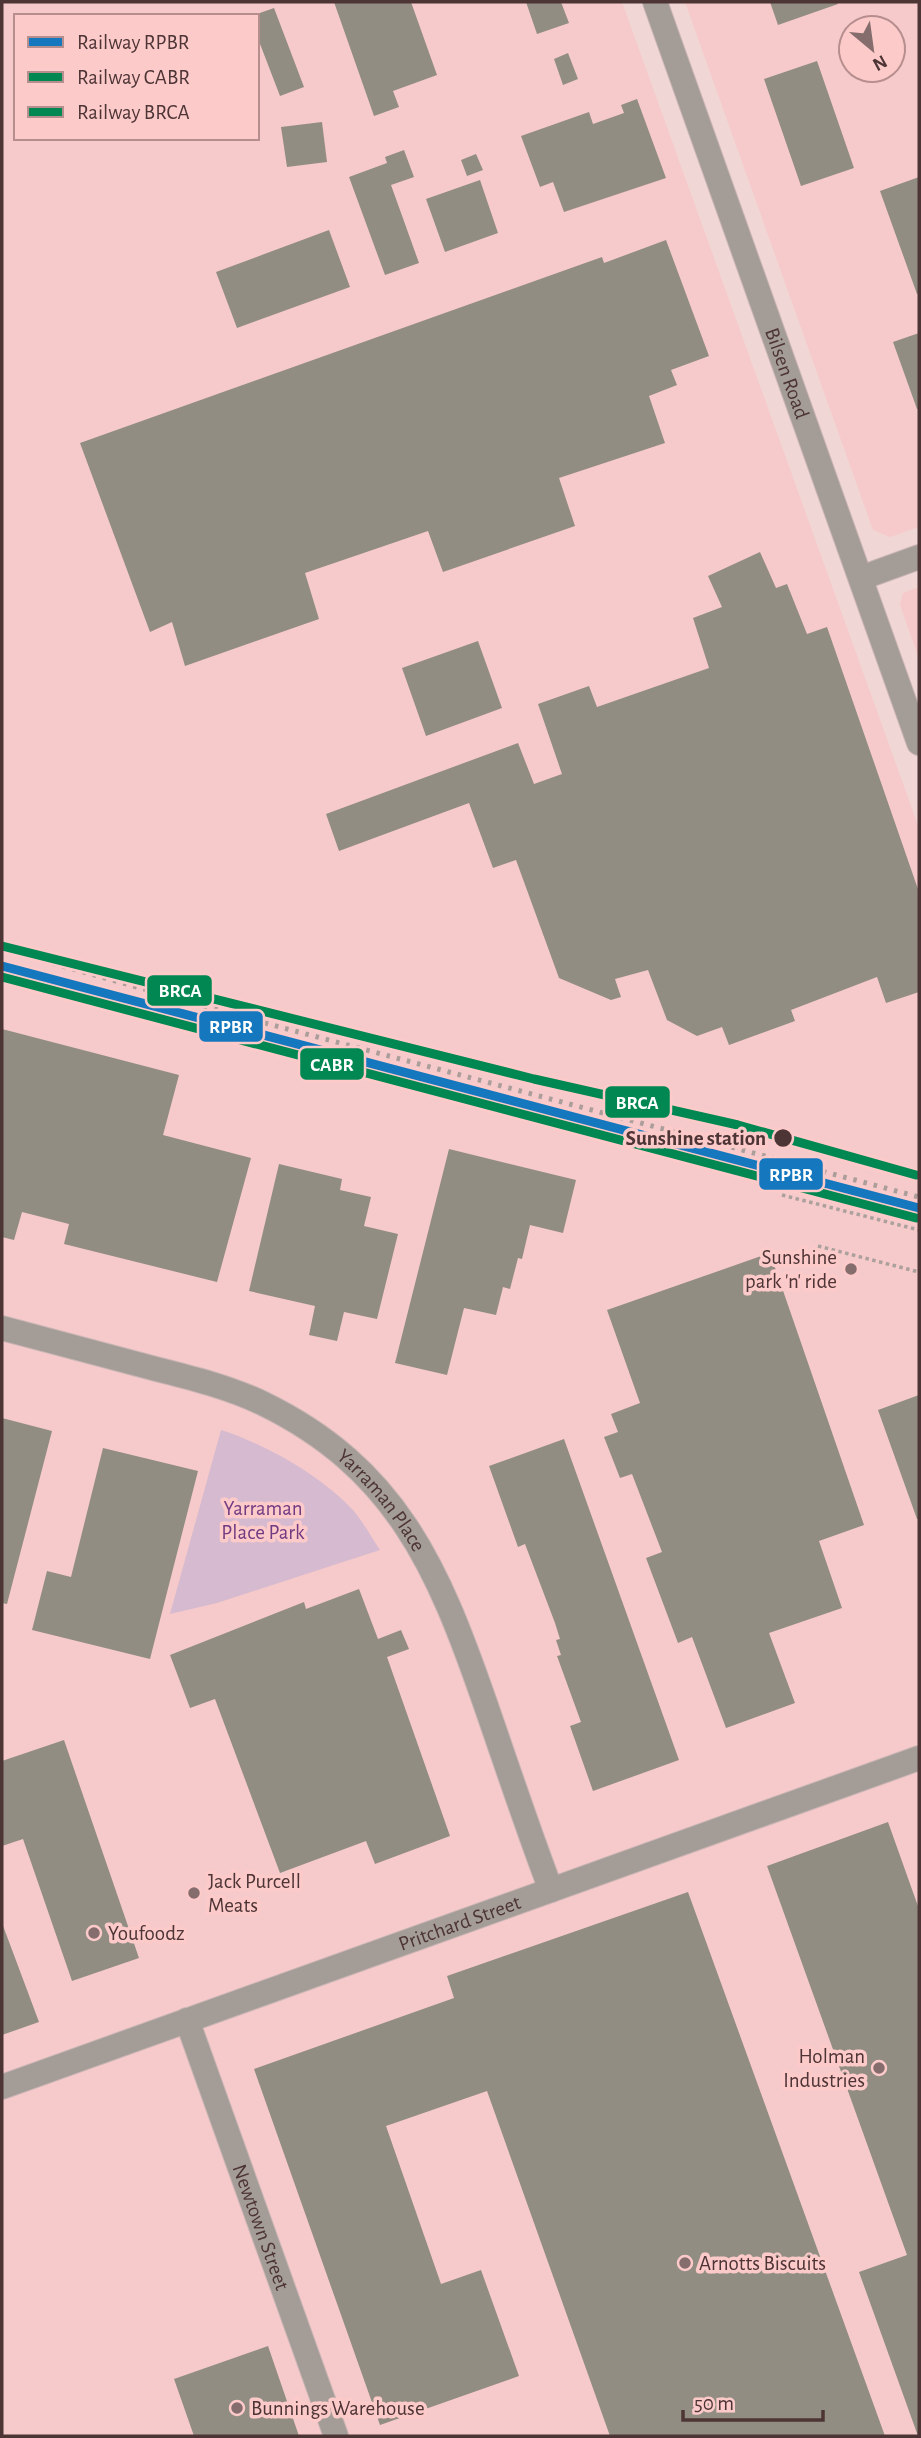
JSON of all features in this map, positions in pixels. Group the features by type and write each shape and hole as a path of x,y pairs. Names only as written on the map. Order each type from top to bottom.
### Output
{"street":[{"name":"Bilsen Road","path":"655,2 919,743"},
{"path":"861,578 919,557"},
{"name":"Yarraman Place","path":"2,1328 217,1385 262,1403 339,1451 372,1484 417,1541 449,1603 551,1890"},
{"name":"Pritchard Street","path":"2,2087 919,1758"},
{"name":"Newtown Street","path":"187,2020 336,2436"}],"path":[{"path":"782,1195 919,1230"},
{"path":"818,1245 919,1272"}],"shaded area":[{"path":"2,2 622,2 919,828 919,2436 2,2436"},
{"path":"685,2 919,2 919,527 890,537 873,530"},
{"path":"919,587 919,659 900,605 903,593"}],"green space":[{"name":"Yarraman Place Park","path":"221,1430 256,1443 324,1484 356,1514 380,1550 217,1603 170,1614"}],"building":[{"path":"334,2 411,2 437,75 393,91 399,107 374,116"},
{"path":"526,2 561,2 569,23 537,34"},
{"path":"770,2 837,2 838,4 778,25"},
{"path":"274,8 304,87 280,96 259,41 257,14"},
{"path":"568,53 578,79 563,85 554,59"},
{"path":"817,61 854,168 801,186 764,79"},
{"path":"637,99 666,178 564,212 553,182 540,187 521,136 589,112 593,124 624,113 621,105"},
{"path":"322,122 327,162 287,167 281,127"},
{"path":"404,150 414,177 391,185 419,263 385,275 349,177 387,163 385,157"},
{"path":"476,154 483,170 467,176 461,160"},
{"path":"919,177 919,294 917,294 880,191"},
{"path":"480,180 498,233 445,252 426,199"},
{"path":"329,230 350,287 237,328 216,272"},
{"path":"666,240 709,356 671,370 677,385 649,396 665,443 559,478 575,526 443,572 428,531 305,573 319,619 185,666 172,622 150,632 80,443 602,257 604,263"},
{"path":"919,333 919,409 917,409 893,342"},
{"path":"760,552 776,588 787,584 807,634 827,627 919,892 919,992 886,1003 877,977 791,1010 795,1021 729,1045 722,1027 697,1036 667,1020 648,970 615,979 621,997 611,1000 559,978 516,860 493,868 469,803 339,851 326,814 518,743 534,784 562,774 538,704 589,686 597,707 709,668 693,618 722,607 708,576"},
{"path":"478,641 502,708 426,736 402,668"},
{"path":"2,1029 179,1075 163,1135 251,1158 217,1282 64,1244 69,1224 22,1212 14,1240 2,1237"},
{"path":"449,1149 576,1180 563,1233 530,1225 522,1259 518,1258 510,1289 503,1287 496,1315 464,1308 447,1375 395,1363"},
{"path":"279,1164 342,1179 340,1190 371,1197 364,1226 398,1234 377,1319 344,1312 337,1341 309,1335 315,1306 249,1291"},
{"path":"770,1253 864,1525 819,1541 842,1608 769,1633 795,1703 726,1728 692,1637 678,1643 646,1558 662,1552 632,1474 620,1478 604,1437 618,1432 611,1414 640,1403 607,1310"},
{"path":"919,1395 919,1519 917,1519 878,1410"},
{"path":"2,1418 52,1431 7,1604 2,1603"},
{"path":"564,1439 679,1760 593,1791 570,1726 581,1722 557,1656 561,1655 556,1640 560,1639 555,1623 525,1544 518,1547 489,1466"},
{"path":"103,1448 198,1471 150,1659 32,1630 47,1571 71,1577"},
{"path":"359,1589 378,1639 401,1630 409,1649 387,1657 450,1836 375,1864 366,1841 280,1873 215,1699 190,1708 170,1655 304,1602 306,1609"},
{"path":"64,1740 139,1958 72,1981 23,1839 2,1846 2,1761"},
{"name":"Holman Industries","path":"888,1822 919,1909 918,2436 859,2272 907,2255 767,1866"},
{"name":"Arnotts Biscuits","path":"688,1892 885,2436 610,2436 487,2091 386,2126 441,2284 481,2270 519,2376 380,2425 254,2069 454,1998 447,1976"},
{"path":"2,1923 39,2022 2,2035"},
{"name":"Bunnings Warehouse","path":"268,2346 299,2436 194,2436 174,2379"}],"railway":[{"path":"2,949 261,1022 919,1197"}],"rail line":[{"name":"BRCA","path":"2,946 534,1079 738,1125 916,1175"},
{"name":"RPBR","path":"2,966 919,1208"},
{"name":"CABR","path":"2,977 916,1218"}],"place":[{"name":"Sunshine station","path":"783,1138"},
{"name":"Sunshine park 'n' ride","path":"851,1269"},
{"name":"Jack Purcell Meats","path":"194,1893"},
{"name":"Youfoodz","path":"94,1933"},
{"name":"Holman Industries","path":"879,2068"},
{"name":"Arnotts Biscuits","path":"685,2263"},
{"name":"Bunnings Warehouse","path":"237,2408"}]}
